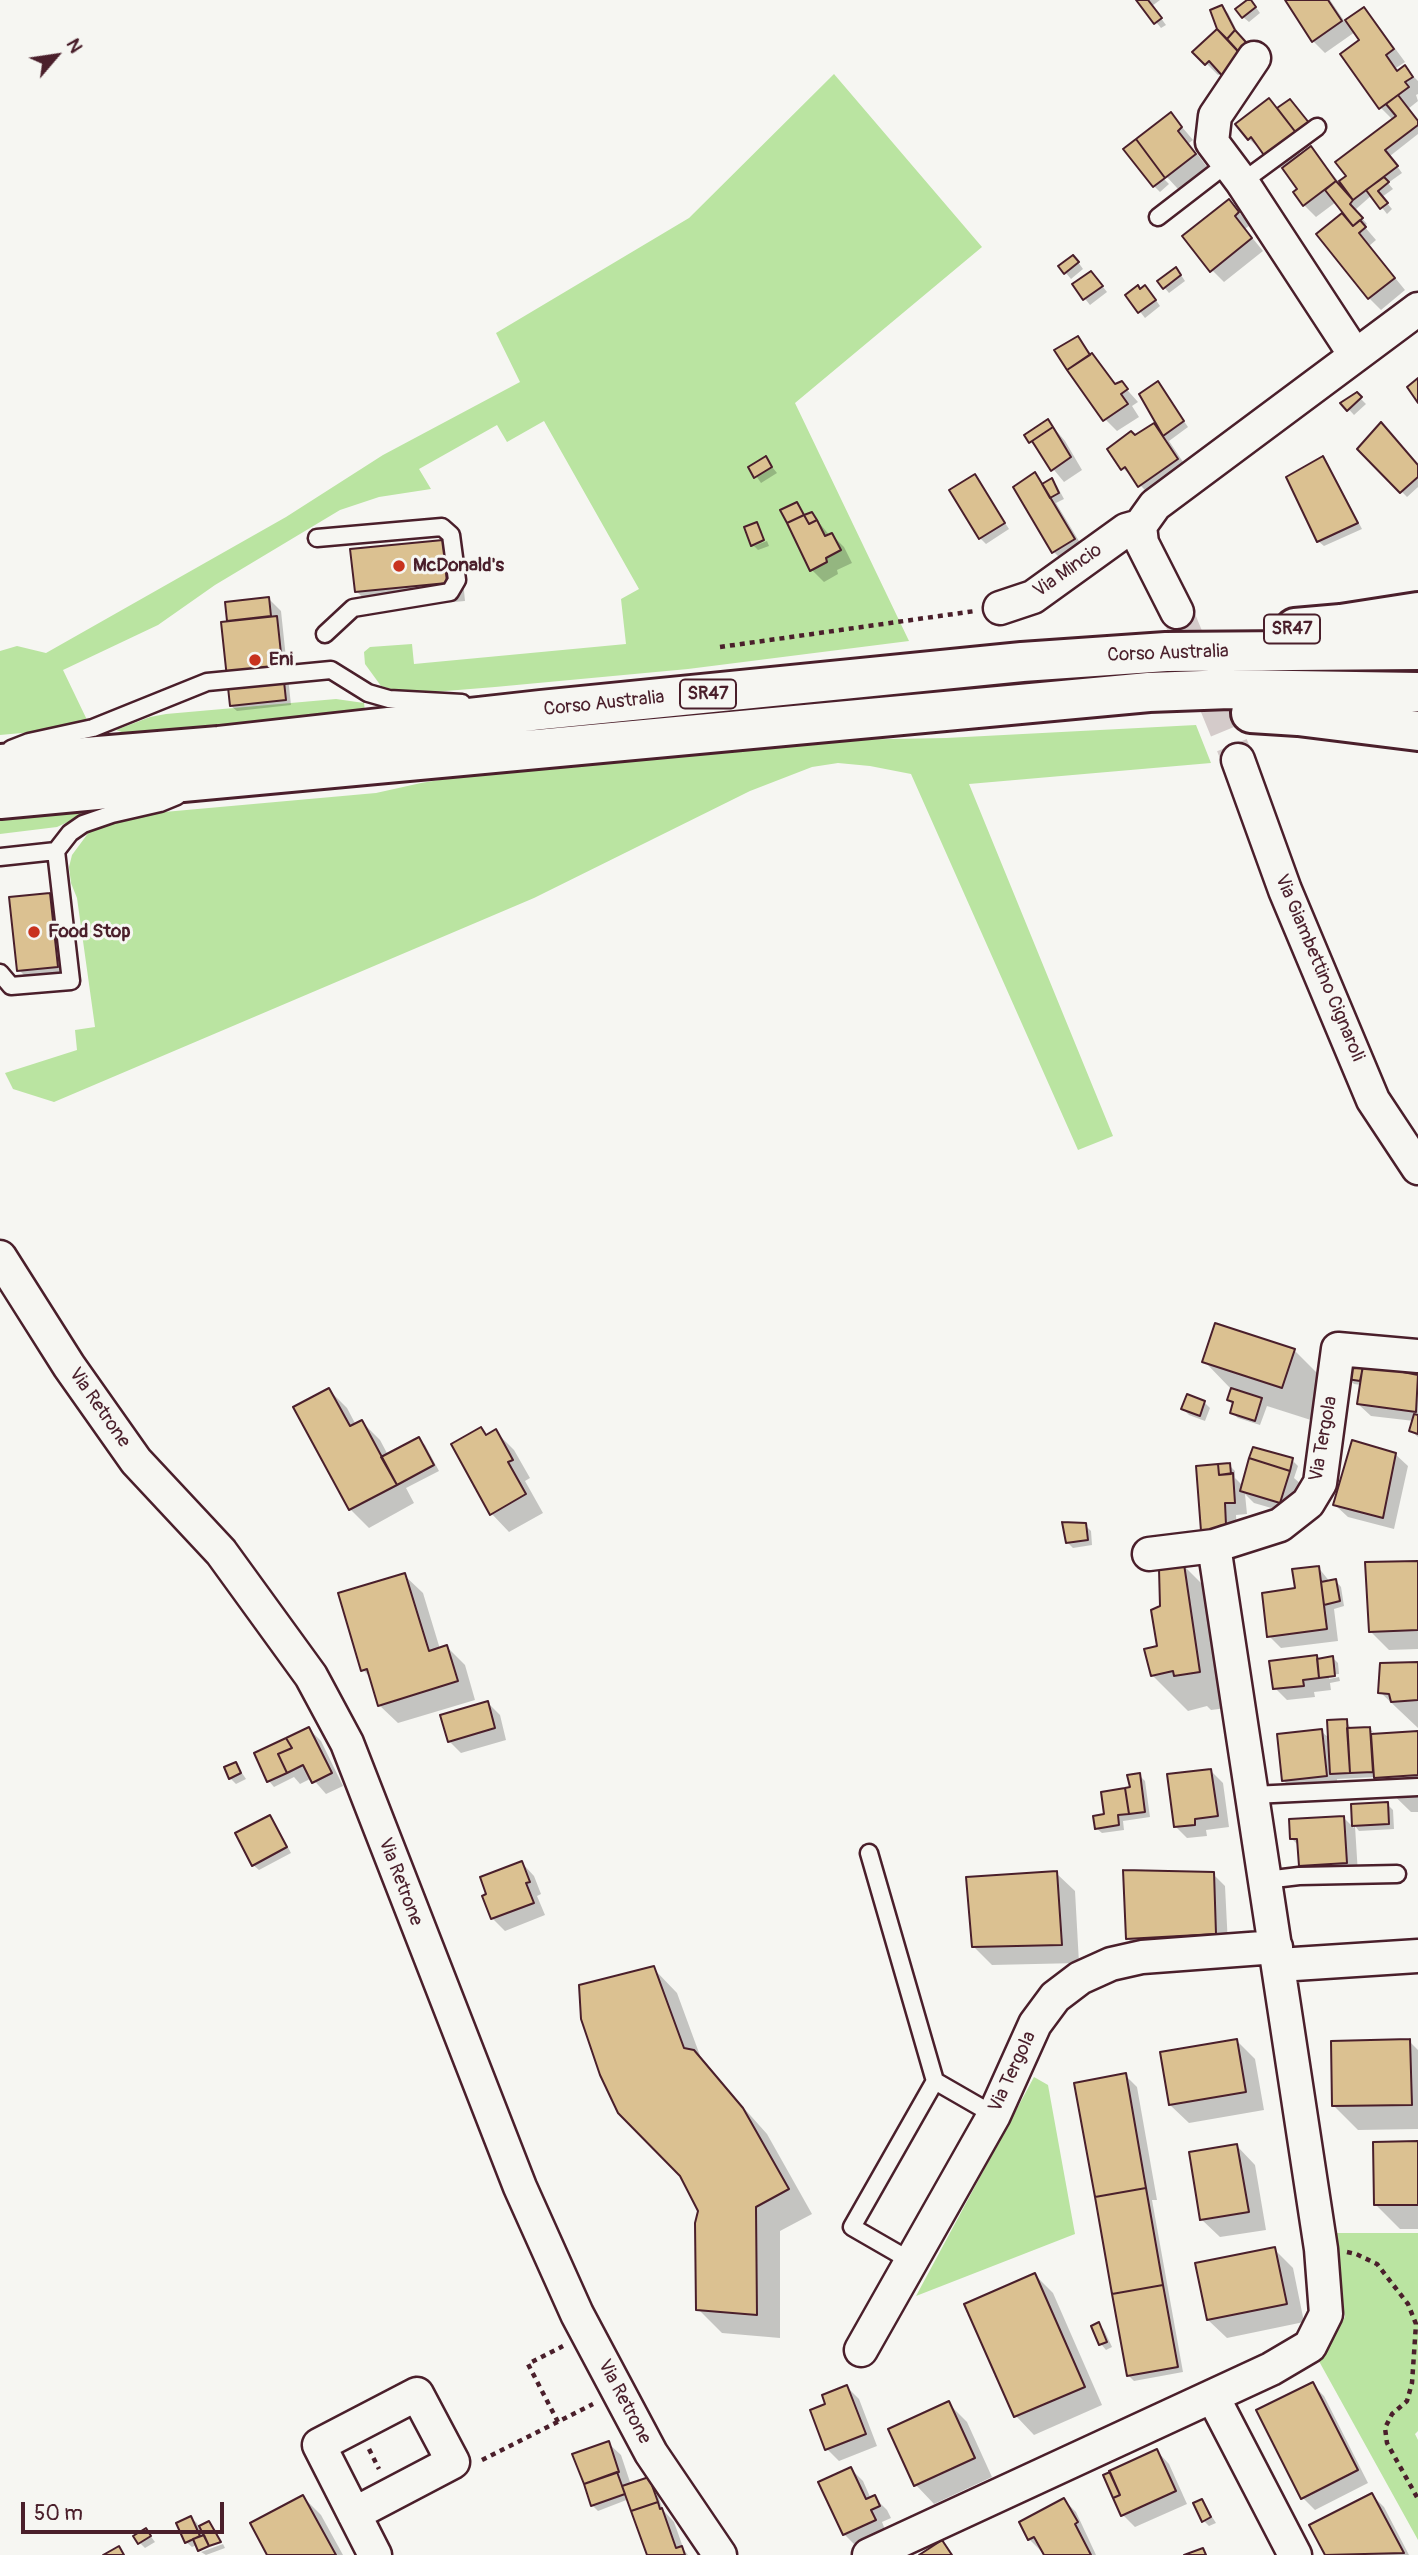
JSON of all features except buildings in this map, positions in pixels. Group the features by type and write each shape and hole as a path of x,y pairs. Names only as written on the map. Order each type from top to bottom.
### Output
{"highway":[{"name":"SR47","path":"1166,652 1260,631 1341,624 1418,612"},
{"name":"Corso Australia","path":"0,764 219,746 541,710 1022,662 1166,652 1418,650"},
{"name":"Corso Australia","path":"0,799 1149,692 1230,689 1418,692"},
{"name":"SR47","path":"1015,703 1156,714 1240,712 1298,716 1418,731"}],"street":[{"path":"1254,58 1215,116 1212,142 1354,355"},
{"name":"Via Mincio","path":"1000,608 1033,597 1126,530 1140,526 1155,505 1418,309"},
{"path":"1140,526 1142,543 1177,612"},
{"name":"Via Giambettino Cignaroli","path":"1238,760 1284,887 1373,1100 1418,1168"},
{"name":"Via Retrone","path":"0,1257 69,1366 136,1461 221,1552 311,1676 347,1742 520,2187 577,2314 651,2453 720,2555"},
{"name":"Via Tergola","path":"1149,1554 1214,1546 1280,1525 1308,1503 1320,1483 1338,1349 1418,1356"},
{"path":"869,2555 1271,2369 1310,2346 1326,2314 1321,2249 1214,1546"},
{"name":"Via Tergola","path":"861,2350 994,2115 1035,2024 1055,1997 1080,1978 1111,1964 1142,1957 1418,1956"},
{"path":"354,2514 453,2462 417,2394 319,2445 354,2514 375,2555"},
{"path":"1213,2397 1295,2555"}],"lane":[{"path":"1158,217 1317,127"},
{"path":"317,538 442,527 451,535 457,580 450,592 353,608 325,634"},
{"path":"0,753 29,742 93,728 207,682 331,670 368,693 389,699 541,710"},
{"path":"0,973 11,986 71,981 56,851 70,833 97,818 160,803 214,780"},
{"path":"0,857 56,851"},
{"path":"1253,1795 1418,1787"},
{"path":"869,1853 935,2081 994,2115"},
{"path":"1266,1880 1299,1876 1397,1874"},
{"path":"911,2261 852,2227 935,2081"}],"path":[{"path":"720,647 1000,608"},
{"path":"1321,2249 1356,2254 1377,2264 1408,2304 1416,2324 1412,2383 1407,2401 1392,2414 1385,2428 1387,2443 1418,2499"},
{"path":"558,2422 528,2364 563,2346"},
{"path":"453,2462 466,2468 594,2403"},
{"path":"357,2425 383,2478"}],"green space":[{"path":"834,74 982,247 795,403 909,641 688,669 495,687 421,693 381,686 365,664 364,652 370,647 412,644 414,664 626,644 621,599 639,589 544,421 507,442 497,425 419,469 431,489 379,497 340,510 215,585 158,625 63,670 88,722 55,730 0,735 0,651 17,646 46,653 286,517 383,455 520,382 496,333 689,218"},
{"path":"336,699 364,703 365,711 130,735 116,730 166,714"},
{"path":"1196,725 1211,763 969,784 1113,1136 1078,1150 911,774 838,763 812,767 750,791 534,898 54,1102 13,1089 5,1073 77,1050 75,1030 95,1027 77,898 69,867 72,855 89,832 104,824 153,813 376,793 488,772 784,741 946,738"},
{"path":"82,812 83,815 57,827 0,834 0,819"},
{"path":"1034,2077 1048,2085 1075,2234 916,2296"},
{"path":"1330,2233 1418,2233 1418,2431 1415,2434 1418,2440 1418,2540 1315,2354 1326,2349 1345,2317"}],"tunnel":[{"path":"1177,612 1238,760"}],"place":[{"name":"McDonald's","path":"399,566"},
{"name":"Eni","path":"255,660"},
{"name":"Food Stop","path":"34,932"}]}
